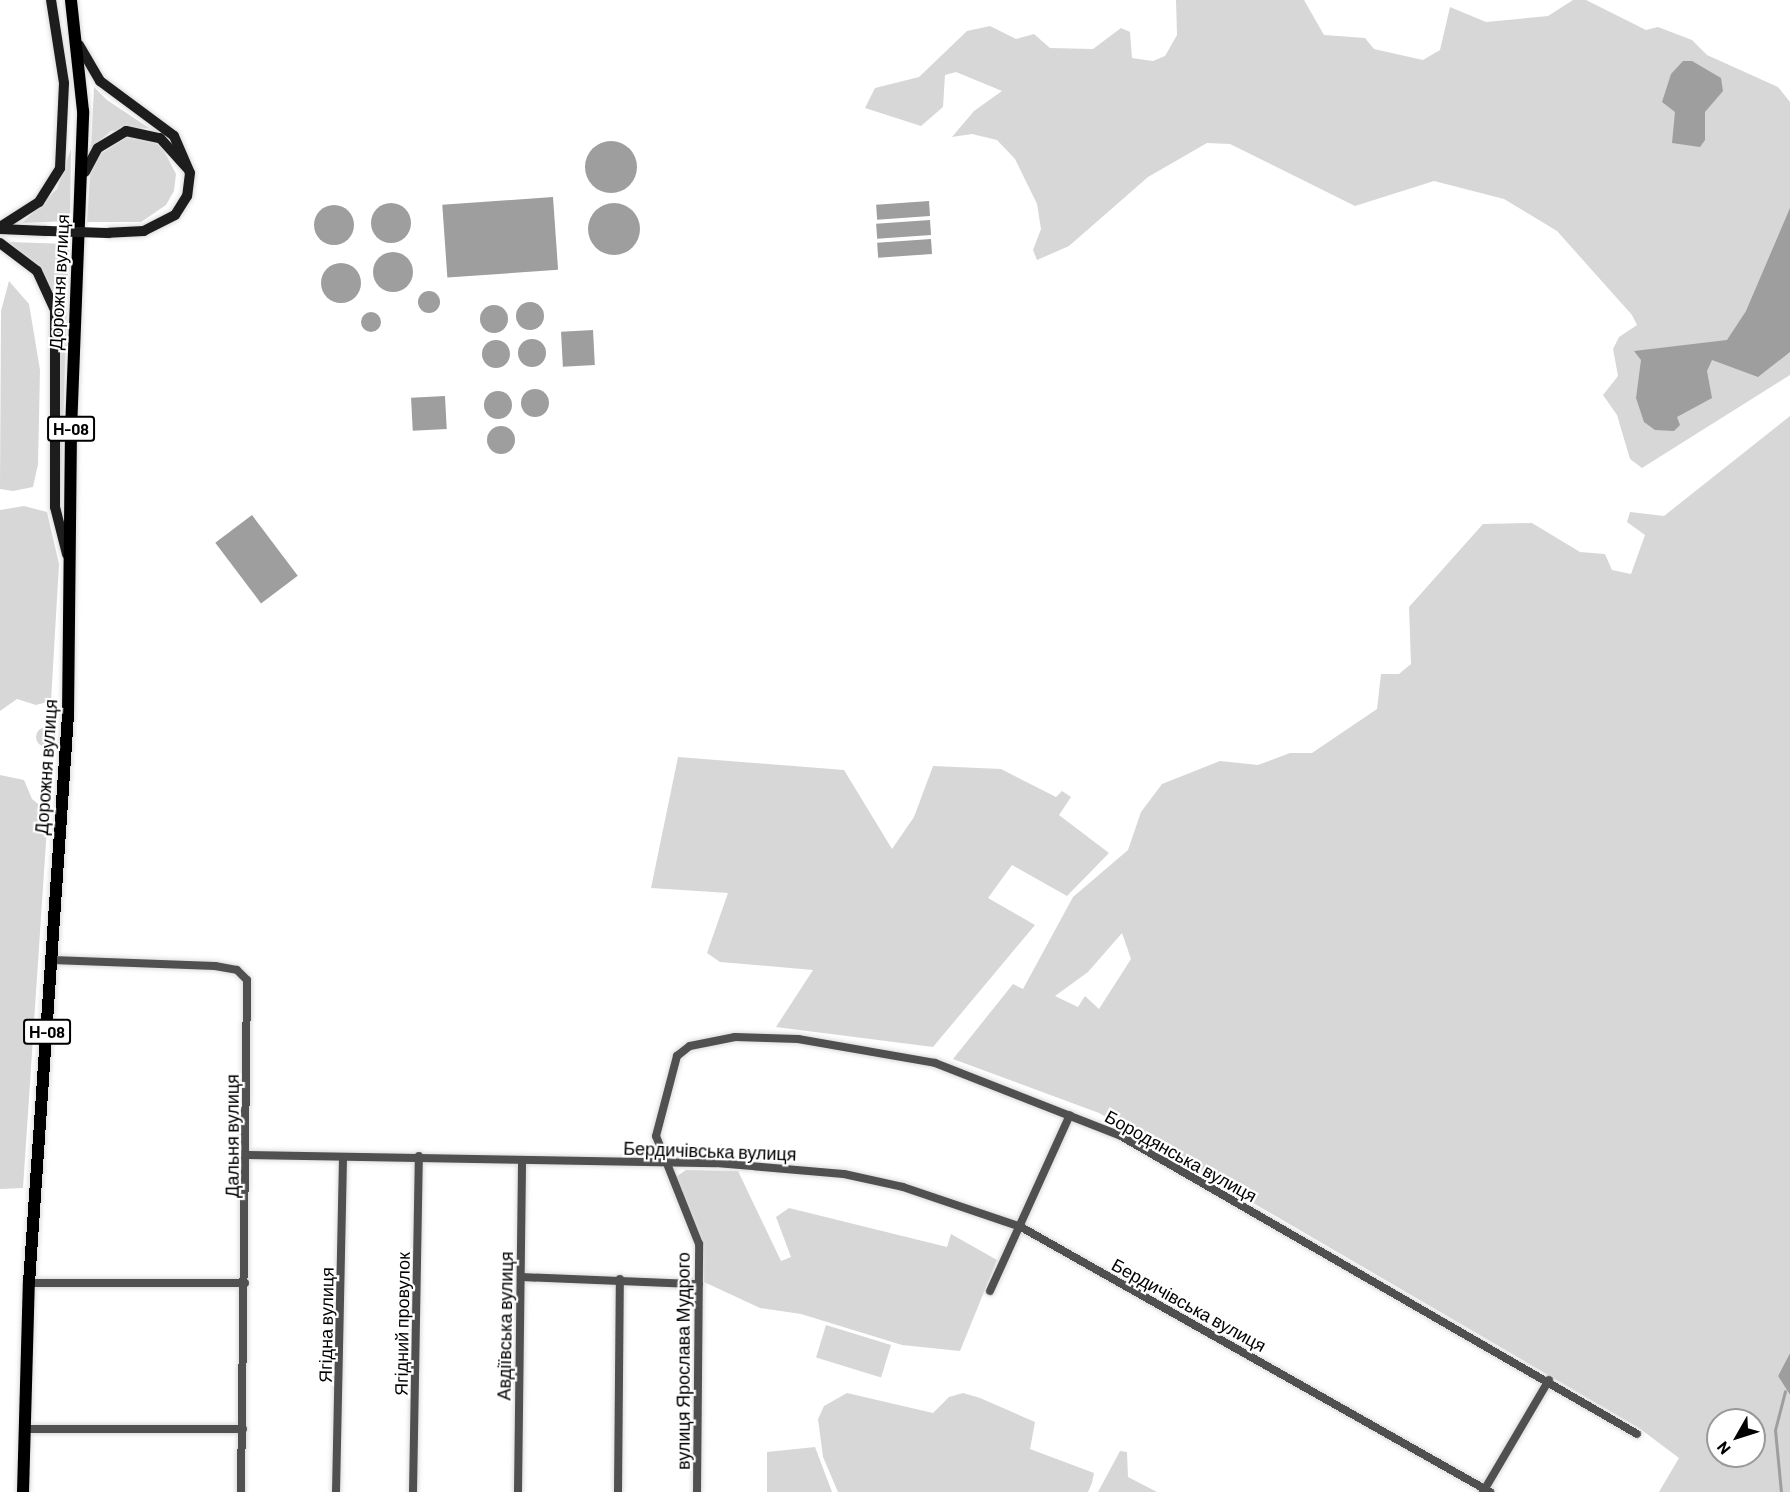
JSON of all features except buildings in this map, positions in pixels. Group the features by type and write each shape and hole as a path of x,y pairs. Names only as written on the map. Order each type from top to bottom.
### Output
{"main road":[{"path":"0,228 39,202 60,168 64,84 51,0"},
{"name":"Дорожня вулиця","path":"23,1492 23,1428 29,1283 52,960 72,572 71,430 81,194 79,41 71,0"},
{"path":"0,228 109,233 144,231 175,215 187,196 190,173 174,136 100,81 79,41"},
{"path":"81,194 86,162 126,131 160,138 190,173"},
{"path":"0,243 37,271 55,310 55,507 72,572"}],"street":[{"name":"Дальня вулиця","path":"52,960 215,966 243,974 248,1155 241,1492"},
{"name":"Бородянська вулиця","path":"664,1165 656,1136 671,1066 690,1046 735,1036 798,1039 935,1063 1119,1135 1549,1380 1637,1434"},
{"path":"990,1291 1070,1115"},
{"name":"Бердичівська вулиця","path":"248,1155 419,1156 664,1165 716,1163 844,1174 915,1190 1021,1227 1486,1491"},
{"name":"Ягідний провулок","path":"413,1492 419,1156"},
{"name":"Ягідна вулиця","path":"336,1492 343,1157"},
{"name":"Авдіївська вулиця","path":"518,1492 522,1160"},
{"name":"вулиця Ярослава Мудрого","path":"664,1165 699,1245 697,1492"},
{"path":"521,1276 699,1284"},
{"path":"618,1492 620,1279"},
{"path":"29,1283 245,1283"},
{"path":"1486,1491 1549,1380"},
{"path":"23,1428 243,1429"}],"shaded area":[{"path":"1176,0 1304,0 1324,35 1365,38 1374,49 1423,60 1440,50 1450,7 1486,22 1548,16 1573,0 1586,0 1646,30 1658,27 1692,40 1707,55 1778,87 1790,102 1790,375 1642,468 1630,459 1617,415 1603,395 1618,376 1613,349 1619,337 1637,325 1632,315 1557,231 1504,199 1434,181 1355,206 1230,144 1207,143 1148,177 1069,246 1037,260 1033,250 1041,229 1037,204 1015,159 997,140 972,134 952,137 974,111 1002,91 956,72 945,75 943,107 921,126 865,108 875,88 919,77 967,31 990,26 1016,39 1034,34 1050,48 1093,49 1121,28 1130,32 1132,58 1153,61 1165,56 1177,35"},
{"path":"1683,61 1692,61 1721,78 1723,91 1705,112 1705,140 1700,147 1672,143 1675,112 1662,102 1671,74"},
{"path":"94,87 107,100 149,128 111,131 91,148"},
{"path":"130,135 161,145 176,174 174,191 166,205 141,222 87,222 91,160"},
{"path":"611,141 621,143 629,149 635,157 637,167 635,177 629,185 621,191 611,193 601,191 593,185 587,177 585,167 587,157 593,149 601,143"},
{"path":"71,149 70,221 22,223 57,189"},
{"path":"553,197 558,270 447,278 442,205"},
{"path":"929,201 930,216 877,220 876,205"},
{"path":"391,203 405,209 411,223 405,237 391,243 377,237 371,223 377,209"},
{"path":"614,203 624,205 632,211 638,219 640,229 638,239 632,247 624,253 614,255 604,253 596,247 590,239 588,229 590,219 596,211 604,205"},
{"path":"334,205 348,211 354,225 348,239 334,245 320,239 314,225 320,211"},
{"path":"1790,208 1790,352 1758,377 1712,360 1707,371 1712,398 1677,417 1680,425 1674,431 1655,430 1644,422 1636,398 1641,360 1634,351 1727,340 1746,311"},
{"path":"930,220 931,235 877,239 876,224"},
{"path":"931,239 932,254 878,258 877,243"},
{"path":"9,242 69,244 60,513 60,310 40,269"},
{"path":"393,252 407,258 413,272 407,286 393,292 379,286 373,272 379,258"},
{"path":"341,263 355,269 361,283 355,297 341,303 327,297 321,283 327,269"},
{"path":"9,281 29,304 40,370 38,464 33,487 13,491 0,489 1,311"},
{"path":"429,291 439,298 440,302 433,312 429,313 419,306 418,302 425,292"},
{"path":"530,302 540,306 544,316 540,326 530,330 520,326 516,316 520,306"},
{"path":"494,305 504,309 508,319 504,329 494,333 484,329 480,319 484,309"},
{"path":"371,312 378,315 381,322 378,329 371,332 364,329 361,322 364,315"},
{"path":"593,330 595,365 563,367 561,332"},
{"path":"532,339 542,343 546,353 542,363 532,367 522,363 518,353 522,343"},
{"path":"496,340 506,344 510,354 506,364 496,368 486,364 482,354 486,344"},
{"path":"535,389 545,393 549,403 545,413 535,417 525,413 521,403 525,393"},
{"path":"498,391 508,395 512,405 508,415 498,419 488,415 484,405 488,395"},
{"path":"445,396 447,429 413,431 411,398"},
{"path":"1790,416 1790,1353 1778,1376 1790,1395 1790,1492 1659,1492 1679,1458 1639,1428 1099,1113 953,1059 1013,984 1023,989 1073,897 1128,850 1141,812 1162,784 1220,761 1258,765 1290,753 1312,753 1377,709 1381,674 1399,674 1411,664 1409,607 1483,524 1532,523 1580,552 1605,554 1612,570 1631,574 1645,535 1627,522 1630,512 1664,516","holes":["1122,933 1131,959 1099,1009 1085,996 1078,1007 1055,996 1088,972"]},
{"path":"501,426 511,430 515,440 511,450 501,454 491,450 487,440 491,430"},
{"path":"24,506 47,512 59,564 51,701 36,705 17,699 0,711 0,510"},
{"path":"252,515 298,576 261,603 215,543"},
{"path":"46,727 53,730 56,737 53,744 46,747 39,744 36,737 39,730"},
{"path":"678,757 844,770 892,849 914,817 933,766 1001,769 1056,797 1062,791 1071,797 1059,815 1109,853 1067,896 1012,865 988,898 1035,925 933,1047 776,1027 813,970 720,962 707,953 728,893 651,888"},
{"path":"0,775 24,780 32,799 48,812 23,1188 0,1189"},
{"path":"686,1170 738,1171 781,1261 791,1257 776,1217 789,1208 947,1247 951,1234 997,1260 960,1351 902,1345 801,1314 760,1308 704,1282 702,1243 676,1177"},
{"path":"826,1325 891,1345 881,1377 816,1358"},
{"path":"1790,1353 1790,1395 1778,1376"},
{"path":"847,1393 933,1413 949,1397 963,1393 980,1398 1035,1422 1030,1449 1094,1473 1092,1483 1088,1492 838,1492 823,1457 818,1419 824,1406"},
{"path":"815,1447 832,1492 767,1492 767,1452"},
{"path":"1120,1451 1127,1452 1128,1477 1157,1492 1098,1492"}],"waterway":[{"path":"1781,1492 1775,1430 1785,1391"}]}
